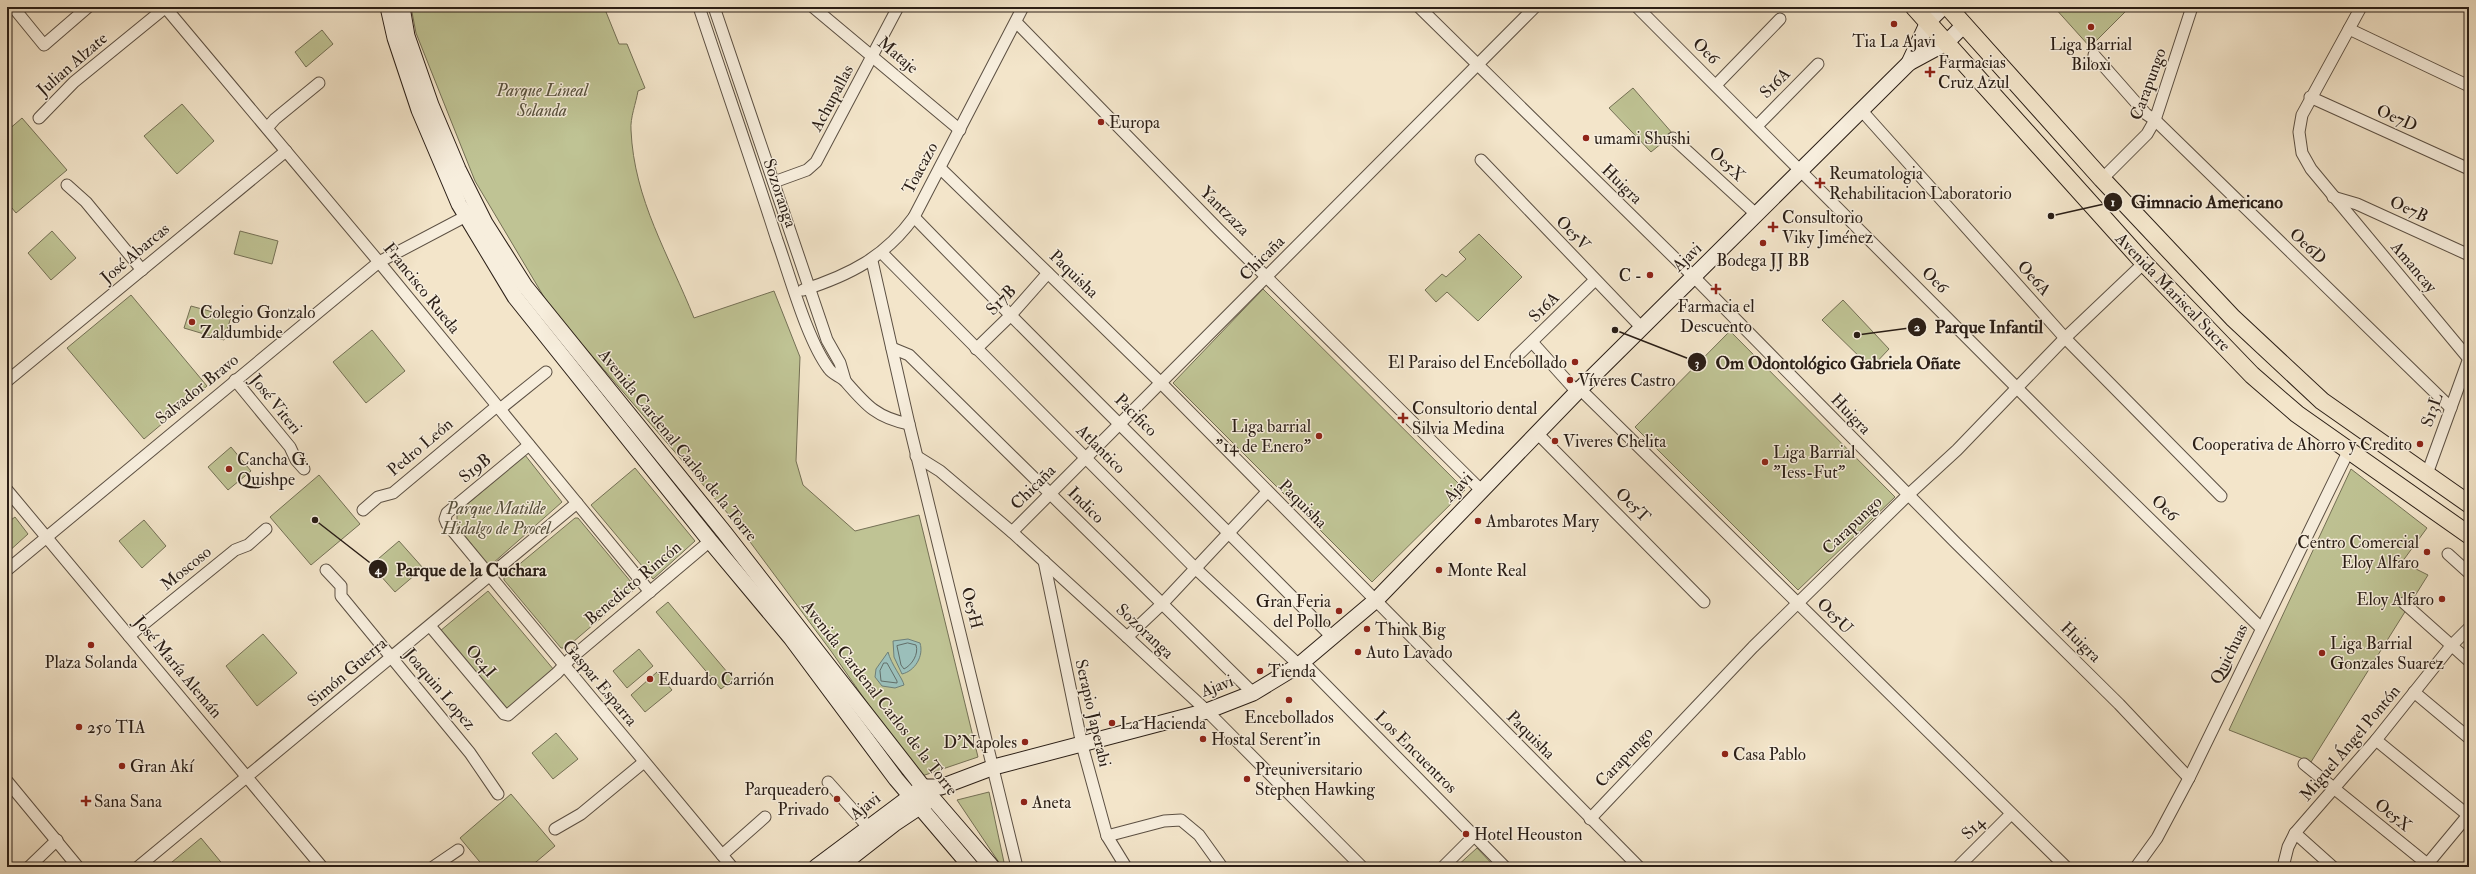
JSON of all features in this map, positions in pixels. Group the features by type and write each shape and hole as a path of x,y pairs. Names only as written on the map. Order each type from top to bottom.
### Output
{"main road":[{"name":"Avenida Mariscal Sucre","path":"1914,7 2144,263 2252,375 2297,414 2348,452 2469,535"},
{"name":"Avenida Mariscal Sucre","path":"1948,7 2102,179 2233,318 2322,401 2469,504"}],"street":[{"path":"13,7 44,45 88,7"},
{"name":"Julian Alzate","path":"39,118 74,82 165,7"},
{"name":"Francisco Rueda","path":"165,7 267,128 650,592"},
{"name":"Avenida Cardenal Carlos de la Torre","path":"388,7 395,38 419,110 515,297 710,541 791,638 864,738 971,867"},
{"name":"Avenida Cardenal Carlos de la Torre","path":"402,7 408,36 431,105 472,213 525,286 724,532 923,787 937,793 992,867"},
{"name":"Sozoranga","path":"699,7 795,293 818,351 830,370 845,380"},
{"name":"Sozoranga","path":"714,7 828,340 840,363 845,380 857,397 873,410 891,421 909,424"},
{"name":"Mataje","path":"813,7 960,130"},
{"name":"Achupallas","path":"774,182 807,170 816,162 873,57 898,7"},
{"name":"Toacazo","path":"795,293 872,261 899,237 914,217 1023,7"},
{"name":"Huigra","path":"1419,7 1693,276 1908,495 2119,704 2189,778"},
{"name":"Chicaña","path":"1012,532 1535,7"},
{"name":"Oe6","path":"1637,7 2017,388 2261,628"},
{"name":"Ajavi","path":"1909,63 1928,22 1943,7"},
{"name":"Amancay","path":"2360,7 2310,97 2302,115 2299,132 2302,153 2311,169 2333,197 2469,359"},
{"name":"Carapungo","path":"2102,179 2148,134 2155,120 2191,8"},
{"path":"1716,85 1780,18"},
{"name":"Yantzaza","path":"1016,22 1267,277 1481,490"},
{"name":"Ajavi","path":"816,867 868,828 915,801 994,768 1207,711 1253,693 1301,663 1333,638 1376,600 1579,390 1909,63 1946,43 1964,25"},
{"path":"2349,28 2469,86"},
{"name":"Oe6D","path":"2094,55 2146,114 2155,120 2451,408"},
{"name":"S16A","path":"1757,126 1818,64"},
{"path":"267,128 275,119 319,83"},
{"name":"Oe7D","path":"2310,97 2469,169"},
{"name":"Oe6A","path":"1862,111 2065,338 2221,496"},
{"name":"Oe5X","path":"1673,138 1757,215"},
{"name":"José Abarcas","path":"7,381 286,151"},
{"name":"Oe5V","path":"1480,160 1642,328"},
{"name":"Paquisha","path":"940,168 1161,383 1267,492 1376,600 1635,866"},
{"path":"67,185 86,202 142,270"},
{"name":"Oe7B","path":"2333,197 2357,204 2469,255"},
{"name":"Salvador Bravo","path":"7,570 46,536 378,262 472,213"},
{"name":"Pacifico","path":"914,217 1010,316 1121,424 1333,638"},
{"name":"Atlantico","path":"882,253 1195,568 1301,663"},
{"path":"872,261 916,456"},
{"name":"Carapungo","path":"1590,819 1639,764 1798,603 1908,495 1957,450 2065,338 2144,263"},
{"name":"S17B","path":"976,349 1010,316 1048,273"},
{"name":"S16A","path":"1516,357 1595,280"},
{"name":"Oe5U","path":"1532,342 1579,390 2066,867"},
{"name":"Indico","path":"892,348 908,355 1253,693"},
{"name":"S13L","path":"2427,474 2469,359"},
{"name":"Pedro León","path":"363,510 378,496 393,492 546,372"},
{"name":"José Viteri","path":"235,380 290,447 296,460 304,469"},
{"name":"Oe5T","path":"1537,433 1704,602"},
{"name":"S19B","path":"445,519 447,513 529,445"},
{"name":"Quichuas","path":"2136,867 2158,838 2189,778 2348,452"},
{"name":"Sozoranga","path":"916,456 940,471 1012,532 1127,637 1207,711 1362,867"},
{"name":"Oe5H","path":"916,456 994,768 1017,867"},
{"name":"José María Alemán","path":"7,490 322,867"},
{"path":"1127,637 1162,604 1267,492"},
{"name":"Simón Guerra","path":"138,867 577,503"},
{"name":"Gaspar Esparra","path":"445,519 447,524 563,666 732,867"},
{"name":"Moscoso","path":"129,636 235,550 248,545 266,529"},
{"name":"Benedicto Rincón","path":"508,715 563,666 710,541"},
{"path":"2448,554 2469,573"},
{"name":"Serapio Japerabi","path":"1044,561 1082,745 1107,836 1126,867"},
{"name":"Joaquin Lopez","path":"326,570 341,586 341,596 479,764 498,794"},
{"path":"2404,603 2469,661"},
{"name":"Oe4I","path":"430,626 504,714 508,715"},
{"name":"Miguel Ángel Pontón","path":"2282,867 2288,847 2295,833 2376,740 2451,646 2469,628"},
{"name":"Los Encuentros","path":"1301,663 1475,835 1505,867"},
{"path":"2414,692 2469,738"},
{"path":"2376,740 2469,815 2428,866"},
{"path":"555,829 581,814 644,762"},
{"name":"Oe5X","path":"2304,764 2428,866"},
{"path":"7,781 58,840 78,867"},
{"path":"828,782 868,828"},
{"name":"Ajavi","path":"839,867 915,801 923,787"},
{"name":"S14","path":"1958,867 2011,814"},
{"path":"722,856 765,817"},
{"path":"1107,836 1164,821 1181,820 1199,835 1222,867"},
{"path":"2295,833 2333,867"},
{"path":"1443,867 1475,835"},
{"path":"29,867 58,840"},
{"path":"433,867 458,850"}],"green space":[{"name":"Parque Lineal Solanda","path":"411,7 604,7 619,44 627,44 645,88 638,91 631,125 634,156 639,180 654,227 694,318 774,291 800,357 796,461 803,485 855,531 919,515 978,757 919,777 831,651 736,523 550,307 475,181 416,33"},
{"name":"Liga Barrial Biloxi","path":"2054,7 2130,7 2090,47"},
{"path":"322,30 333,44 306,67 295,52"},
{"path":"1633,88 1673,134 1651,152 1609,108"},
{"path":"182,104 214,141 177,174 144,136"},
{"path":"22,118 67,170 16,213 7,202 7,131"},
{"path":"52,231 76,258 51,280 28,253"},
{"path":"240,231 278,241 272,264 234,254"},
{"path":"1479,234 1522,277 1478,321 1447,292 1436,302 1425,290 1442,274 1446,277 1466,259 1459,252"},
{"name":"Liga barrial \"14 de Enero\"","path":"1263,289 1465,490 1372,582 1173,383"},
{"path":"131,295 207,386 144,439 67,348"},
{"path":"1843,300 1889,349 1871,368 1822,320"},
{"path":"191,306 231,317 224,340 184,328"},
{"path":"372,330 405,371 366,403 333,362"},
{"name":"Liga Barrial \"Iess-Fut\"","path":"1730,331 1895,497 1798,590 1635,427"},
{"name":"Cancha G. Quishpe","path":"231,447 251,471 228,490 208,467"},
{"name":"Parque Matilde Hidalgo de Procel","path":"525,455 562,502 492,564 488,565 457,526 457,513"},
{"path":"635,468 695,541 653,579 591,505"},
{"name":"Liga Barrial Gonzales Suarez","path":"2351,469 2427,528 2402,562 2428,575 2311,762 2229,730"},
{"path":"319,475 360,524 311,565 270,517"},
{"path":"15,517 28,534 7,553 7,523"},
{"path":"575,518 578,518 636,588 566,648 561,648 504,580 504,577"},
{"path":"144,520 166,546 142,568 119,541"},
{"path":"399,541 423,568 395,592 371,565"},
{"path":"488,591 554,670 508,709 503,708 440,631"},
{"path":"668,602 733,679 721,689 656,612"},
{"path":"263,634 297,673 257,706 226,666"},
{"path":"639,649 653,666 627,688 613,671"},
{"path":"657,672 672,690 645,712 631,695"},
{"path":"556,733 578,759 553,779 532,753"},
{"path":"989,792 1005,867 1002,867 957,800"},
{"path":"511,794 555,846 530,867 484,867 460,838"},
{"path":"201,838 225,867 166,867"},
{"path":"1477,848 1495,867 1456,867"}],"water":[{"path":"908,639 920,643 921,653 911,670 902,674 894,657 893,641"},
{"path":"888,652 904,685 895,688 882,686 875,677 876,669"}],"place":[{"name":"Tia La Ajavi","path":"1894,24"},
{"name":"Liga Barrial Biloxi","path":"2091,27"},
{"name":"Farmacias Cruz Azul","path":"1930,72"},
{"name":"Europa","path":"1101,122"},
{"name":"umami Shushi","path":"1586,138"},
{"name":"Reumatologia Rehabilitacion Laboratorio","path":"1820,183"},
{"name":"Gimnacio Americano","path":"2051,216"},
{"name":"Consultorio Viky Jiménez","path":"1773,227"},
{"name":"Bodega JJ BB","path":"1763,243"},
{"name":"C -","path":"1650,275"},
{"name":"Farmacia el Descuento","path":"1716,289"},
{"name":"Colegio Gonzalo Zaldumbide","path":"192,322"},
{"name":"Om Odontológico Gabriela Oñate","path":"1615,330"},
{"name":"Parque Infantil","path":"1857,335"},
{"name":"El Paraiso del Encebollado","path":"1575,362"},
{"name":"Víveres Castro","path":"1570,380"},
{"name":"Consultorio dental Silvia Medina","path":"1403,418"},
{"name":"Liga barrial \"14 de Enero\"","path":"1319,436"},
{"name":"Viveres Chelita","path":"1555,441"},
{"name":"Cooperativa de Ahorro y Credito","path":"2420,444"},
{"name":"Liga Barrial \"Iess-Fut\"","path":"1765,462"},
{"name":"Cancha G. Quishpe","path":"229,469"},
{"name":"Parque de la Cuchara","path":"315,520"},
{"name":"Ambarotes Mary","path":"1478,521"},
{"name":"Centro Comercial Eloy Alfaro","path":"2427,552"},
{"name":"Monte Real","path":"1439,570"},
{"name":"Eloy Alfaro","path":"2442,599"},
{"name":"Gran Feria del Pollo","path":"1339,611"},
{"name":"Think Big","path":"1367,629"},
{"name":"Plaza Solanda","path":"91,645"},
{"name":"Auto Lavado","path":"1358,652"},
{"name":"Liga Barrial Gonzales Suarez","path":"2322,653"},
{"name":"Tienda","path":"1260,671"},
{"name":"Eduardo Carrión","path":"650,679"},
{"name":"Encebollados","path":"1289,700"},
{"name":"La Hacienda","path":"1112,723"},
{"name":"250 TIA","path":"79,727"},
{"name":"Hostal Serent'in","path":"1203,739"},
{"name":"D'Napoles","path":"1025,742"},
{"name":"Casa Pablo","path":"1725,754"},
{"name":"Gran Akí","path":"122,766"},
{"name":"Preuniversitario Stephen Hawking","path":"1247,779"},
{"name":"Parqueadero Privado","path":"837,799"},
{"name":"Sana Sana","path":"86,801"},
{"name":"Aneta","path":"1024,802"},
{"name":"Hotel Heouston","path":"1466,834"}]}
